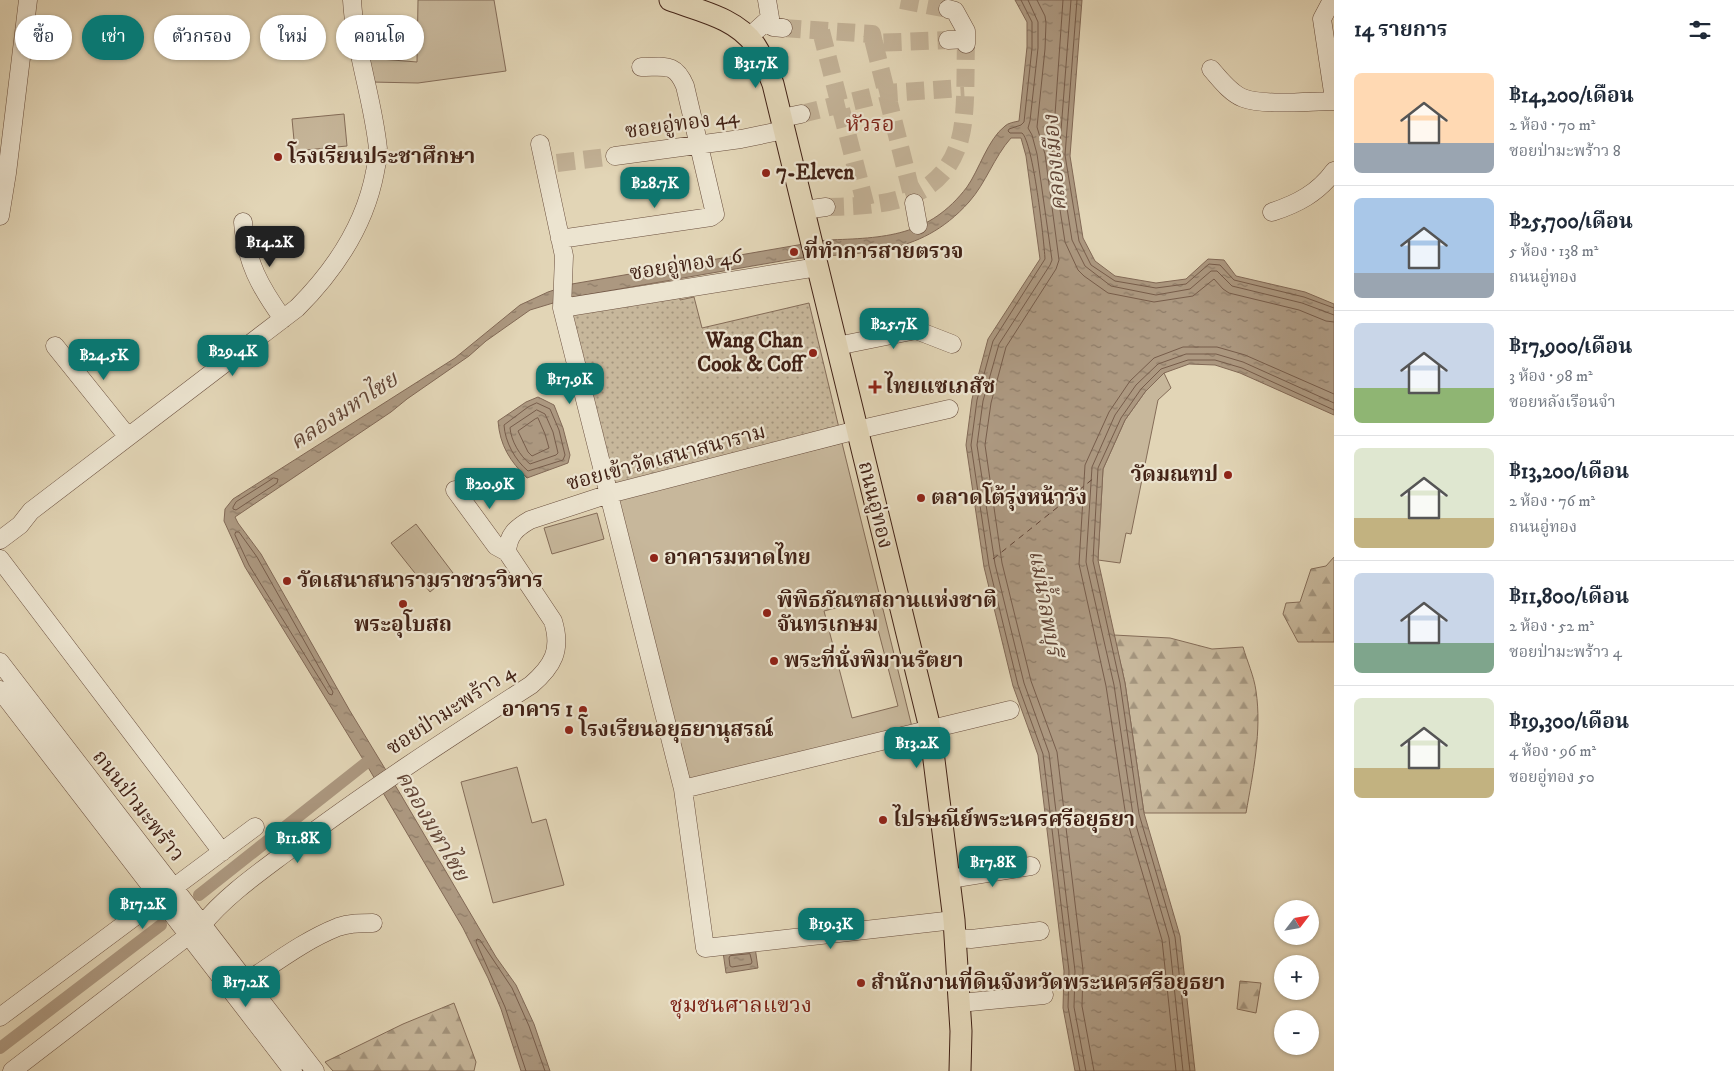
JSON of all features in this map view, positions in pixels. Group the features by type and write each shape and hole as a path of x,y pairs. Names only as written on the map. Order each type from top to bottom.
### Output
{"main road":[{"name":"ถนนอู่ทอง","path":"670,0 717,17 738,27 749,37 762,57 789,121 804,210 930,728 950,878 961,1031 960,1071"}],"street":[{"path":"0,216 28,0"},
{"path":"0,540 20,525 31,511 297,308 320,285 347,247 370,191 378,151 358,46 352,0"},
{"path":"749,37 770,18 766,0"},
{"path":"1211,69 1226,86 1242,98 1261,102 1334,100 1322,19 1332,0"},
{"path":"948,8 955,11 966,31 966,42 948,40"},
{"path":"766,22 773,27 783,28"},
{"path":"560,239 714,216 715,214 700,144 685,86 680,74 669,67 641,67"},
{"name":"ซอยอู่ทอง 44","path":"615,156 741,139 789,121"},
{"path":"540,144 550,164 564,256 562,304 683,789 705,948 954,929 970,939 1040,931"},
{"path":"1272,212 1303,200 1327,181 1334,171"},
{"path":"914,203 918,225"},
{"path":"804,210 826,207"},
{"path":"243,222 248,256 256,277 265,294 283,319"},
{"name":"ซอยอู่ทอง 46","path":"562,304 815,256"},
{"path":"837,346 916,330 952,344"},
{"path":"55,346 128,437"},
{"name":"ซอยเข้าวัดเสนาสนาราม","path":"507,552 512,532 519,526 530,520 609,494 857,430 949,409"},
{"name":"ซอยป่ามะพร้าว 4","path":"12,1071 196,930 213,912 265,868 318,828 378,785 542,676 552,662 556,649 557,634 553,622 507,552 496,546 454,490"},
{"path":"0,559 222,852"},
{"name":"ถนนป่ามะพร้าว","path":"0,662 166,892"},
{"name":"ถนนป่ามะพร้าว","path":"0,690 196,930 293,1071"},
{"path":"683,789 1010,710"},
{"path":"0,1017 255,827"},
{"path":"950,878 1031,866"},
{"path":"246,982 284,956 339,927 355,923 373,923"},
{"name":"ถนนป่ามะพร้าว","path":"196,930 246,982 315,1071"},
{"path":"959,1003 1044,995"}],"green space":[{"path":"418,0 494,0 506,71 418,83 371,82 368,60 417,62 417,60 424,60 424,15 418,15"},
{"path":"344,114 347,146 295,151 292,119"},
{"path":"694,297 702,328 809,303 839,428 615,486 571,313"},
{"path":"1164,373 1171,388 1158,400 1131,534 1126,533 1120,563 1098,560 1103,469 1125,420 1145,392"},
{"path":"842,443 912,727 690,782 618,499","holes":["870,599 898,706 852,718 824,611"]},
{"path":"597,513 604,539 552,554 544,528"},
{"path":"416,524 453,573 430,592 391,543"},
{"path":"1334,557 1334,642 1298,642 1283,614 1286,603 1300,602 1311,569 1326,566"},
{"path":"1114,635 1170,638 1212,649 1243,647 1255,685 1258,706 1256,752 1246,813 1144,813 1125,683"},
{"path":"517,767 532,823 546,819 564,885 493,903 461,782"},
{"path":"1240,981 1261,983 1256,1013 1237,1009"},
{"path":"454,1003 476,1062 474,1071 333,1071 325,1062 403,1024"}],"water":[{"path":"1015,0 1082,0 1070,156 1083,238 1095,261 1115,276 1156,283 1186,279 1208,259 1224,260 1236,276 1305,292 1334,304 1334,415 1240,373 1215,365 1189,364 1164,373 1145,392 1125,420 1103,469 1098,560 1125,683 1144,813 1180,936 1195,1071 1075,1071 1063,1008 1064,971 1038,755 1013,686 984,567 966,445 972,399 988,339 1040,259 1026,156 1021,138 1011,138 969,202 950,220 930,234 909,243 888,249 793,259 573,297 530,310 391,412 235,517 261,554 350,711 496,957 516,985 534,1024 550,1071 521,1071 501,1009 463,928 369,769 245,567 224,521 225,509 233,499 455,358 520,305 548,292 572,284 827,240 886,236 904,232 937,216 952,204 967,187 999,132 1008,124 1019,121 1027,47 1027,22"},
{"path":"538,397 554,405 563,428 570,455 568,463 527,478 507,453 501,438 498,421 526,402"},
{"path":"755,947 758,968 726,973 723,952"}],"waterway":[{"path":"199,895 371,759"},
{"path":"0,1048 161,925"}],"ferry route":[{"path":"993,559 1094,478"}],"tunnel":[{"path":"901,0 948,9"},
{"path":"783,28 872,34 874,43 948,40"},
{"path":"821,31 866,207"},
{"path":"874,43 914,203"},
{"path":"826,207 868,205 907,197 924,188 939,176 951,160 960,139 965,105 966,44"},
{"path":"801,114 887,93 964,88"},
{"path":"557,163 615,156"}],"place":[{"name":"โรงเรียนประชาศึกษา","path":"278,157"},
{"name":"7-Eleven","path":"766,173"},
{"name":"ที่ทำการสายตรวจ","path":"794,252"},
{"name":"Wang Chan Cook & Coff","path":"813,353"},
{"name":"ไทยแซเภสัช","path":"875,387"},
{"name":"วัดมณฑป","path":"1228,475"},
{"name":"ตลาดโต้รุ่งหน้าวัง","path":"921,498"},
{"name":"อาคารมหาดไทย","path":"654,558"},
{"name":"วัดเสนาสนารามราชวรวิหาร","path":"287,581"},
{"name":"พระอุโบสถ","path":"403,604"},
{"name":"พิพิธภัณฑสถานแห่งชาติ จันทรเกษม","path":"767,613"},
{"name":"พระที่นั่งพิมานรัตยา","path":"774,661"},
{"name":"อาคาร 1","path":"583,710"},
{"name":"โรงเรียนอยุธยานุสรณ์","path":"569,730"},
{"name":"ไปรษณีย์พระนครศรีอยุธยา","path":"883,820"},
{"name":"สำนักงานที่ดินจังหวัดพระนครศรีอยุธยา","path":"861,983"}],"district":[{"name":"หัวรอ","path":"870,124"},
{"name":"ชุมชนศาลแขวง","path":"741,1005"}],"water label":[{"name":"คลองเมือง","path":"1055,163"},
{"name":"คลองมหาไชย","path":"344,411"},
{"name":"แม่น้ำลพบุรี","path":"1045,603"},
{"name":"คลองมหาไชย","path":"432,826"}]}
